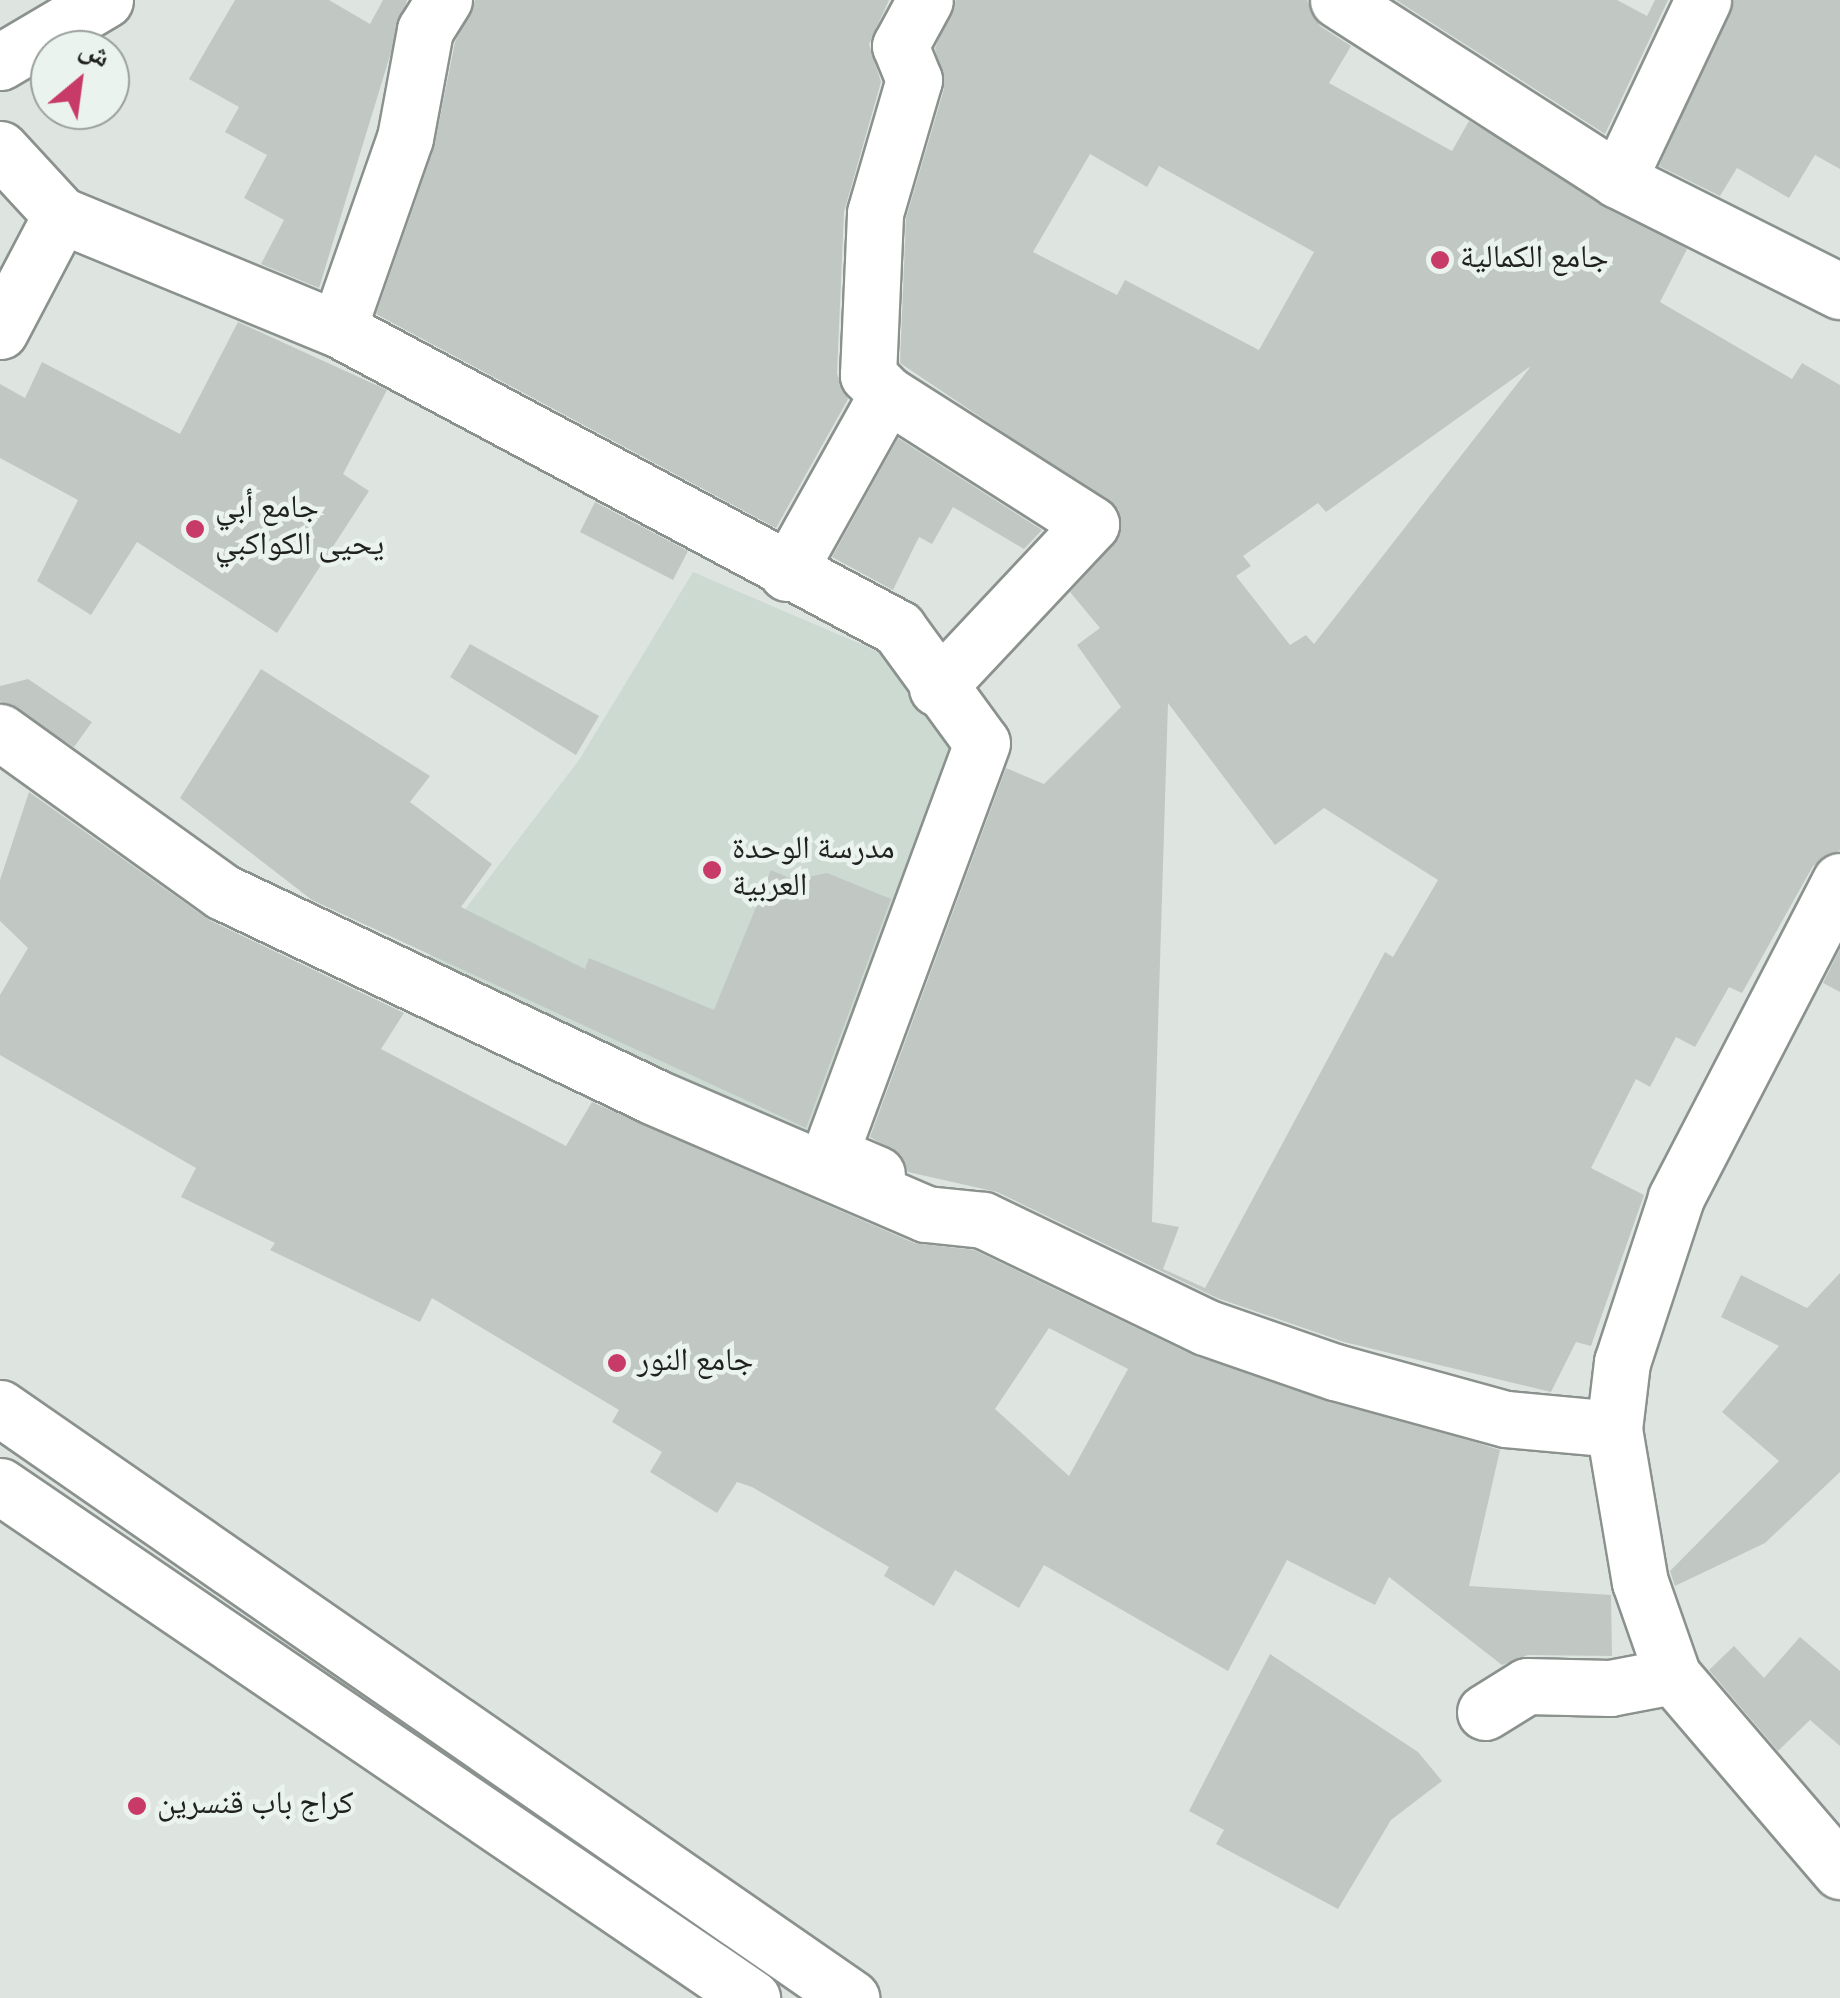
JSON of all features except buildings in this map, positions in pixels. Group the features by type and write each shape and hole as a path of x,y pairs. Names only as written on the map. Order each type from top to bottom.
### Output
{"street":[{"path":"0,62 105,0"},
{"path":"338,329 405,138 425,30 444,0"},
{"path":"925,0 900,46 914,80 874,213 868,375 888,394 1091,524 938,688"},
{"path":"1338,0 1618,180 1840,291"},
{"path":"1618,180 1703,0"},
{"path":"0,149 61,215 338,329 787,573 898,628 938,688 982,743 830,1154 982,1220 1205,1327 1335,1372 1506,1419 1614,1430"},
{"path":"0,331 61,215"},
{"path":"787,573 888,394"},
{"path":"0,732 223,892 670,1104 926,1214 982,1220"},
{"path":"1840,881 1676,1198 1622,1362 1614,1430 1640,1582 1673,1676 1840,1872"},
{"path":"0,1408 851,1998"},
{"path":"0,1486 752,1998"},
{"path":"1484,1712 1526,1686 1610,1688 1673,1676"}],"shaded area":[{"name":"مدرسة الوحدة العربية","path":"693,572 877,651 924,690 970,772 816,1142 421,967 579,760"}],"place":[{"name":"جامع الكمالية","path":"1440,260"},
{"name":"جامع أبي يحيى الكواكبي","path":"195,529"},
{"name":"مدرسة الوحدة العربية","path":"712,870"},
{"name":"جامع النور","path":"617,1363"},
{"name":"كراج باب قنسرين","path":"137,1806"}]}
